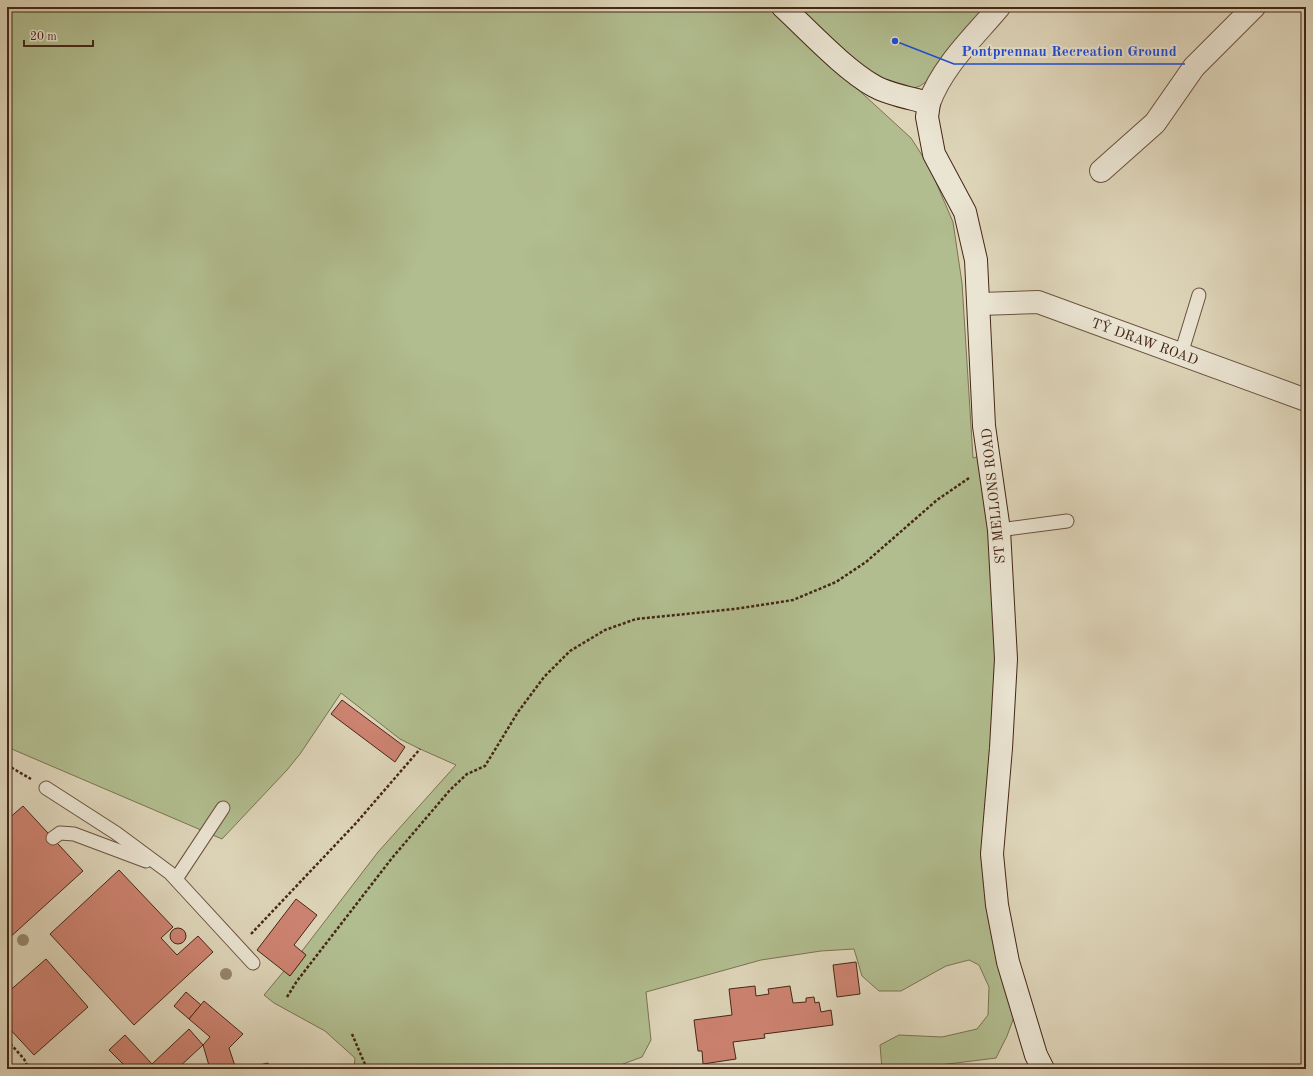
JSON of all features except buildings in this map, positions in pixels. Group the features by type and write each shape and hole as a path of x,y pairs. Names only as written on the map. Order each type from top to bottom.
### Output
{"main road":[{"path":"783,7 864,79 892,94 929,103 933,91 948,67 999,7"},
{"path":"1101,171 1155,123 1194,67 1254,7"},
{"name":"ST MELLONS ROAD","path":"929,103 927,117 934,154 964,212 976,260 980,304 984,426 999,530 1006,659 1001,748 992,854 997,905 1008,962 1036,1055 1043,1069"},
{"name":"TŶ DRAW ROAD","path":"980,304 1038,302 1306,400"}],"lane":[{"path":"1181,354 1199,295"},
{"path":"999,530 1067,521"},
{"path":"46,788 116,833 176,879 253,963"},
{"path":"176,879 223,808"},
{"path":"53,838 60,833 74,834 159,866"}],"path":[{"path":"287,997 297,981 392,858 450,790 467,774 485,766 518,712 544,677 570,651 605,630 636,620 735,609 793,600 836,582 866,562 937,500 990,465"},
{"path":"238,947 357,822 420,750"},
{"path":"7,765 46,788"},
{"path":"352,1034 367,1069"},
{"path":"7,1040 24,1058 29,1069"}],"green space":[{"path":"7,7 768,7 911,138 929,166 953,222 962,283 973,458 988,454 999,530 992,854 1020,1001 1007,1036 996,1058 908,1069 882,1069 880,1045 899,1035 942,1037 977,1029 988,1015 989,987 979,965 969,960 946,966 901,991 879,991 862,976 854,949 821,951 761,960 646,992 651,1040 642,1057 623,1064 623,1069 354,1069 355,1058 325,1031 274,1003 264,995 284,971 290,976 306,955 302,951 378,852 456,765 400,739 341,693 300,754 287,770 222,839 7,747"},
{"path":"797,7 987,7 934,69 927,81 912,89 895,85 864,69"}],"place":[{"name":"Pontprennau Recreation Ground","path":"895,41"}]}
